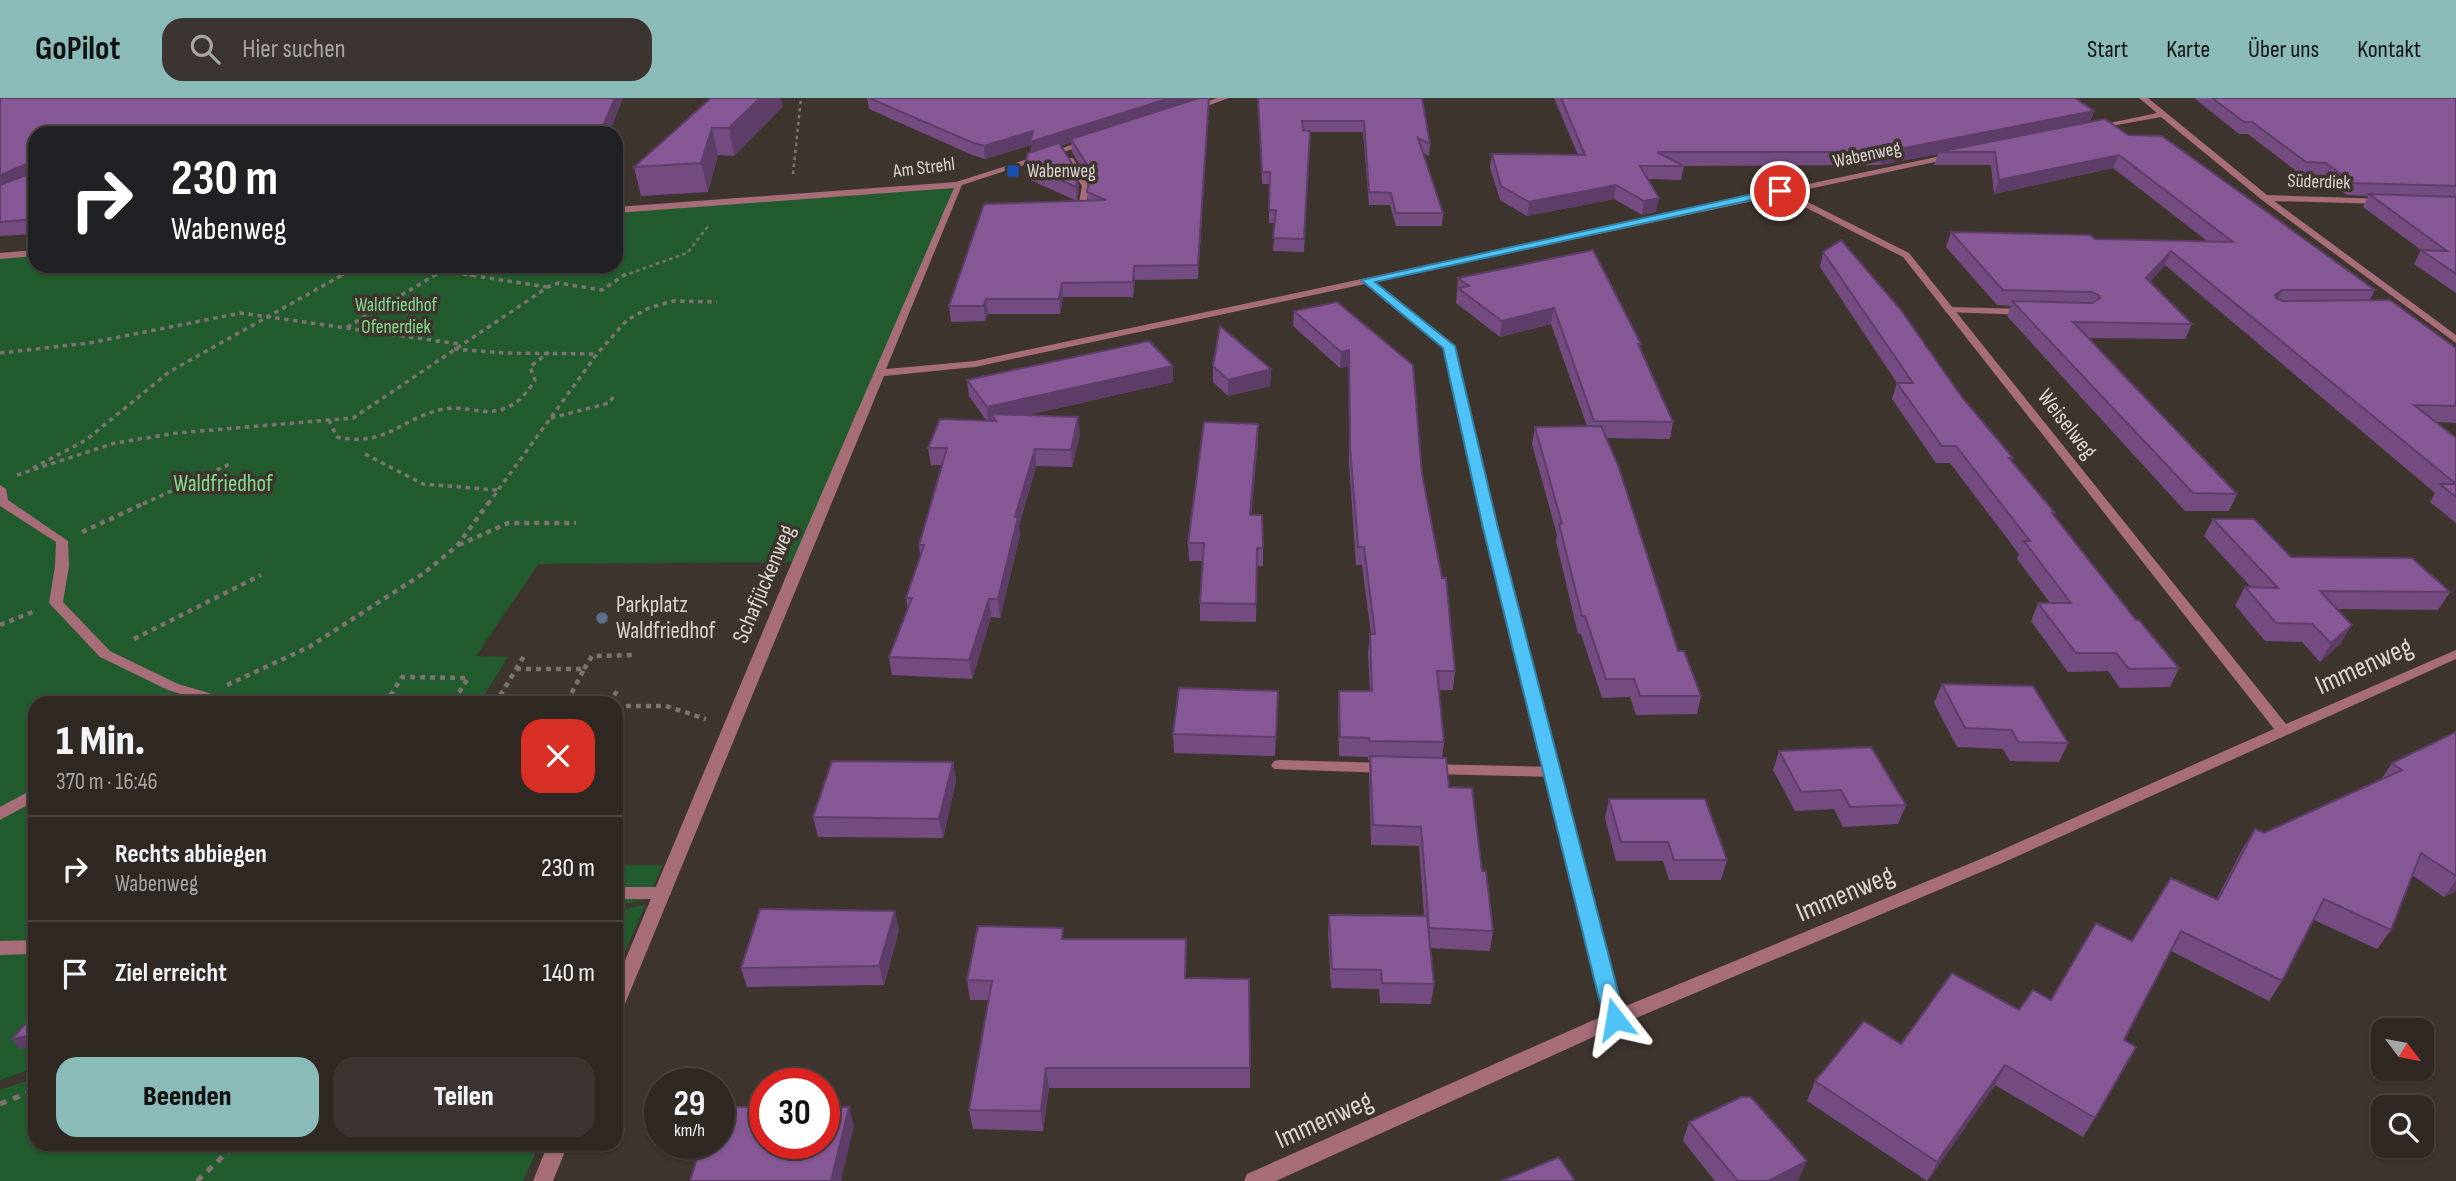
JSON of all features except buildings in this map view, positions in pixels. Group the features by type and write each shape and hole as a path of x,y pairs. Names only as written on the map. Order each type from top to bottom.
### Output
{"street":[{"path":"1189,110 1225,98"},
{"path":"2143,98 2265,198 2456,340"},
{"path":"2085,129 2163,114"},
{"name":"Am Strehl","path":"623,209 957,184 1102,138"},
{"path":"1063,150 1086,186 1083,202"},
{"name":"Wabenweg","path":"880,373 975,364 1967,153"},
{"name":"Schafjückenweg","path":"623,987 958,188 957,184"},
{"name":"Weiselweg","path":"1780,191 1906,255 2283,730"},
{"name":"Süderdiek","path":"2265,198 2402,202"},
{"path":"0,256 28,254"},
{"path":"1366,280 1449,346 1490,528 1615,1019"},
{"path":"1950,310 2032,312"},
{"path":"2404,312 2417,312"},
{"path":"0,489 2,502 62,541 62,566 55,603 105,654 190,696"},
{"name":"Immenweg","path":"1254,1181 1615,1019 1993,860 2456,654"},
{"path":"1279,765 1553,772"},
{"path":"0,814 28,798"},
{"path":"623,892 662,893"},
{"path":"0,948 28,947"},
{"path":"543,1181 555,1151"}],"path":[{"path":"793,197 791,190 801,98"},
{"path":"345,273 169,372 86,440 20,475 115,443 177,433 353,418 548,287 559,283 602,290 625,274 687,253 723,208 723,202"},
{"path":"347,327 438,273"},
{"path":"462,273 548,287"},
{"path":"206,696 309,647 424,573 457,546 597,354 627,320 649,308 673,301 717,302"},
{"path":"0,353 89,343 241,313 460,344"},
{"path":"454,349 505,353 597,354"},
{"path":"329,421 337,438 354,443 377,440 419,418 448,408 489,413 506,408 526,395 534,380 530,367 549,352"},
{"path":"550,418 609,403 615,394"},
{"path":"365,454 384,462 392,471 417,483 498,490"},
{"path":"62,541 232,463"},
{"path":"457,546 508,523 576,523"},
{"path":"105,654 261,575"},
{"path":"0,625 55,603"},
{"path":"570,696 592,656 635,655"},
{"path":"500,696 524,656"},
{"path":"516,669 584,669"},
{"path":"390,696 402,677 468,678 457,696"},
{"path":"614,696 618,689"},
{"path":"623,706 666,706 731,727"},
{"path":"0,1104 28,1093"},
{"path":"197,1181 229,1151"}],"green space":[{"name":"Waldfriedhof","path":"957,184 799,562 538,564 476,656 508,657 485,694 491,694 490,696 28,696 28,1070 0,1080 0,256 28,254 28,273 623,273 623,209"},
{"path":"623,865 663,865 648,899 623,904"},
{"path":"646,904 623,956 623,909"},
{"path":"28,1080 28,1151 536,1151 523,1181 0,1181 0,1090"}],"place":[{"name":"Wabenweg","path":"1013,171"},
{"name":"Parkplatz Waldfriedhof","path":"602,618"}],"route":[{"path":"1615,1019 1490,528 1449,346 1366,280 1780,191"}],"park label":[{"name":"Waldfriedhof Ofenerdiek","path":"396,316"}]}
